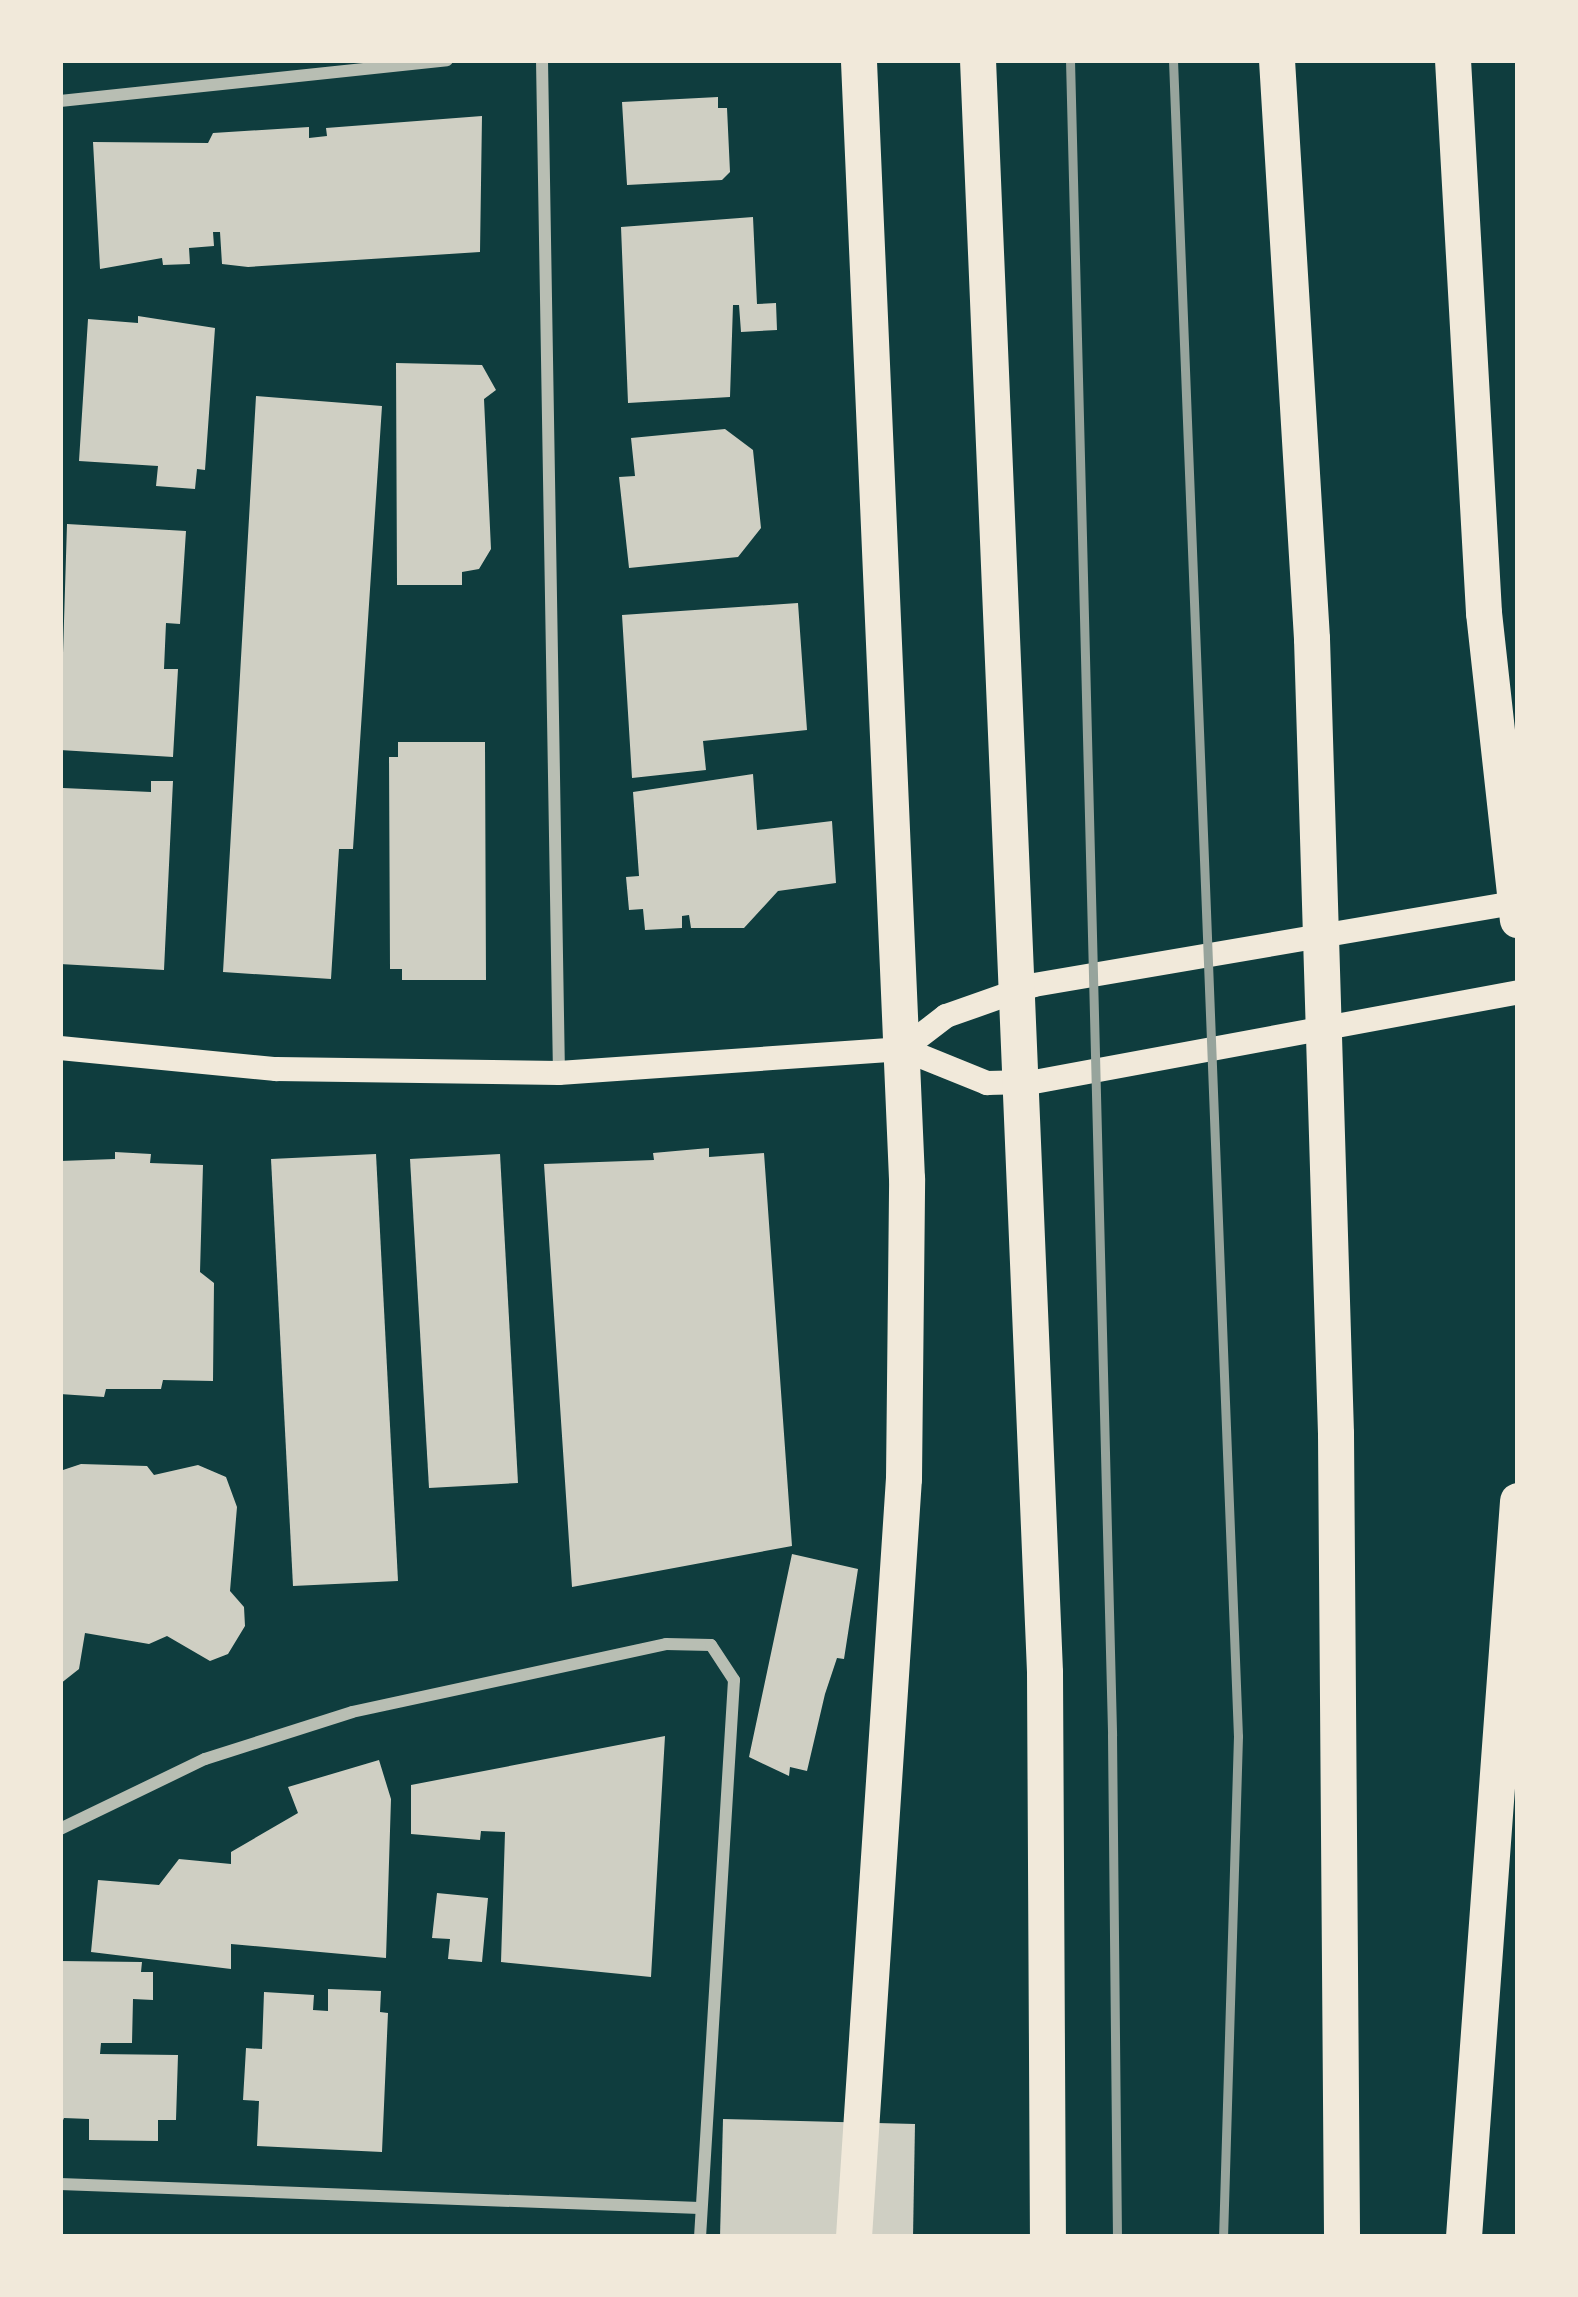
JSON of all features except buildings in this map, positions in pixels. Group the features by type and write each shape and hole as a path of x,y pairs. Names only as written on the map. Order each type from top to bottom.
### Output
{"highway":[{"path":"854,2237 904,1479 903,1048 859,60"},
{"path":"978,60 1045,1673 1048,2237"},
{"path":"1276,60 1314,686 1336,1434 1342,2237"},
{"path":"1453,60 1484,614 1517,908"},
{"path":"1484,614 1518,691"},
{"path":"1464,2237 1518,1501"}],"main road":[{"path":"903,1048 946,1016 1034,985 1419,919 1517,908"},
{"path":"60,1048 276,1069 560,1072 903,1048 986,1083 1034,1082 1518,992"}],"street":[{"path":"60,101 447,60"},
{"path":"542,60 560,1072"},
{"path":"60,1829 205,1760 352,1712 666,1644 711,1645 734,1680 700,2237"},
{"path":"60,2184 700,2208"}],"railway":[{"path":"1070,60 1112,1735 1117,2237"},
{"path":"1173,60 1238,1736 1223,2237"}]}
